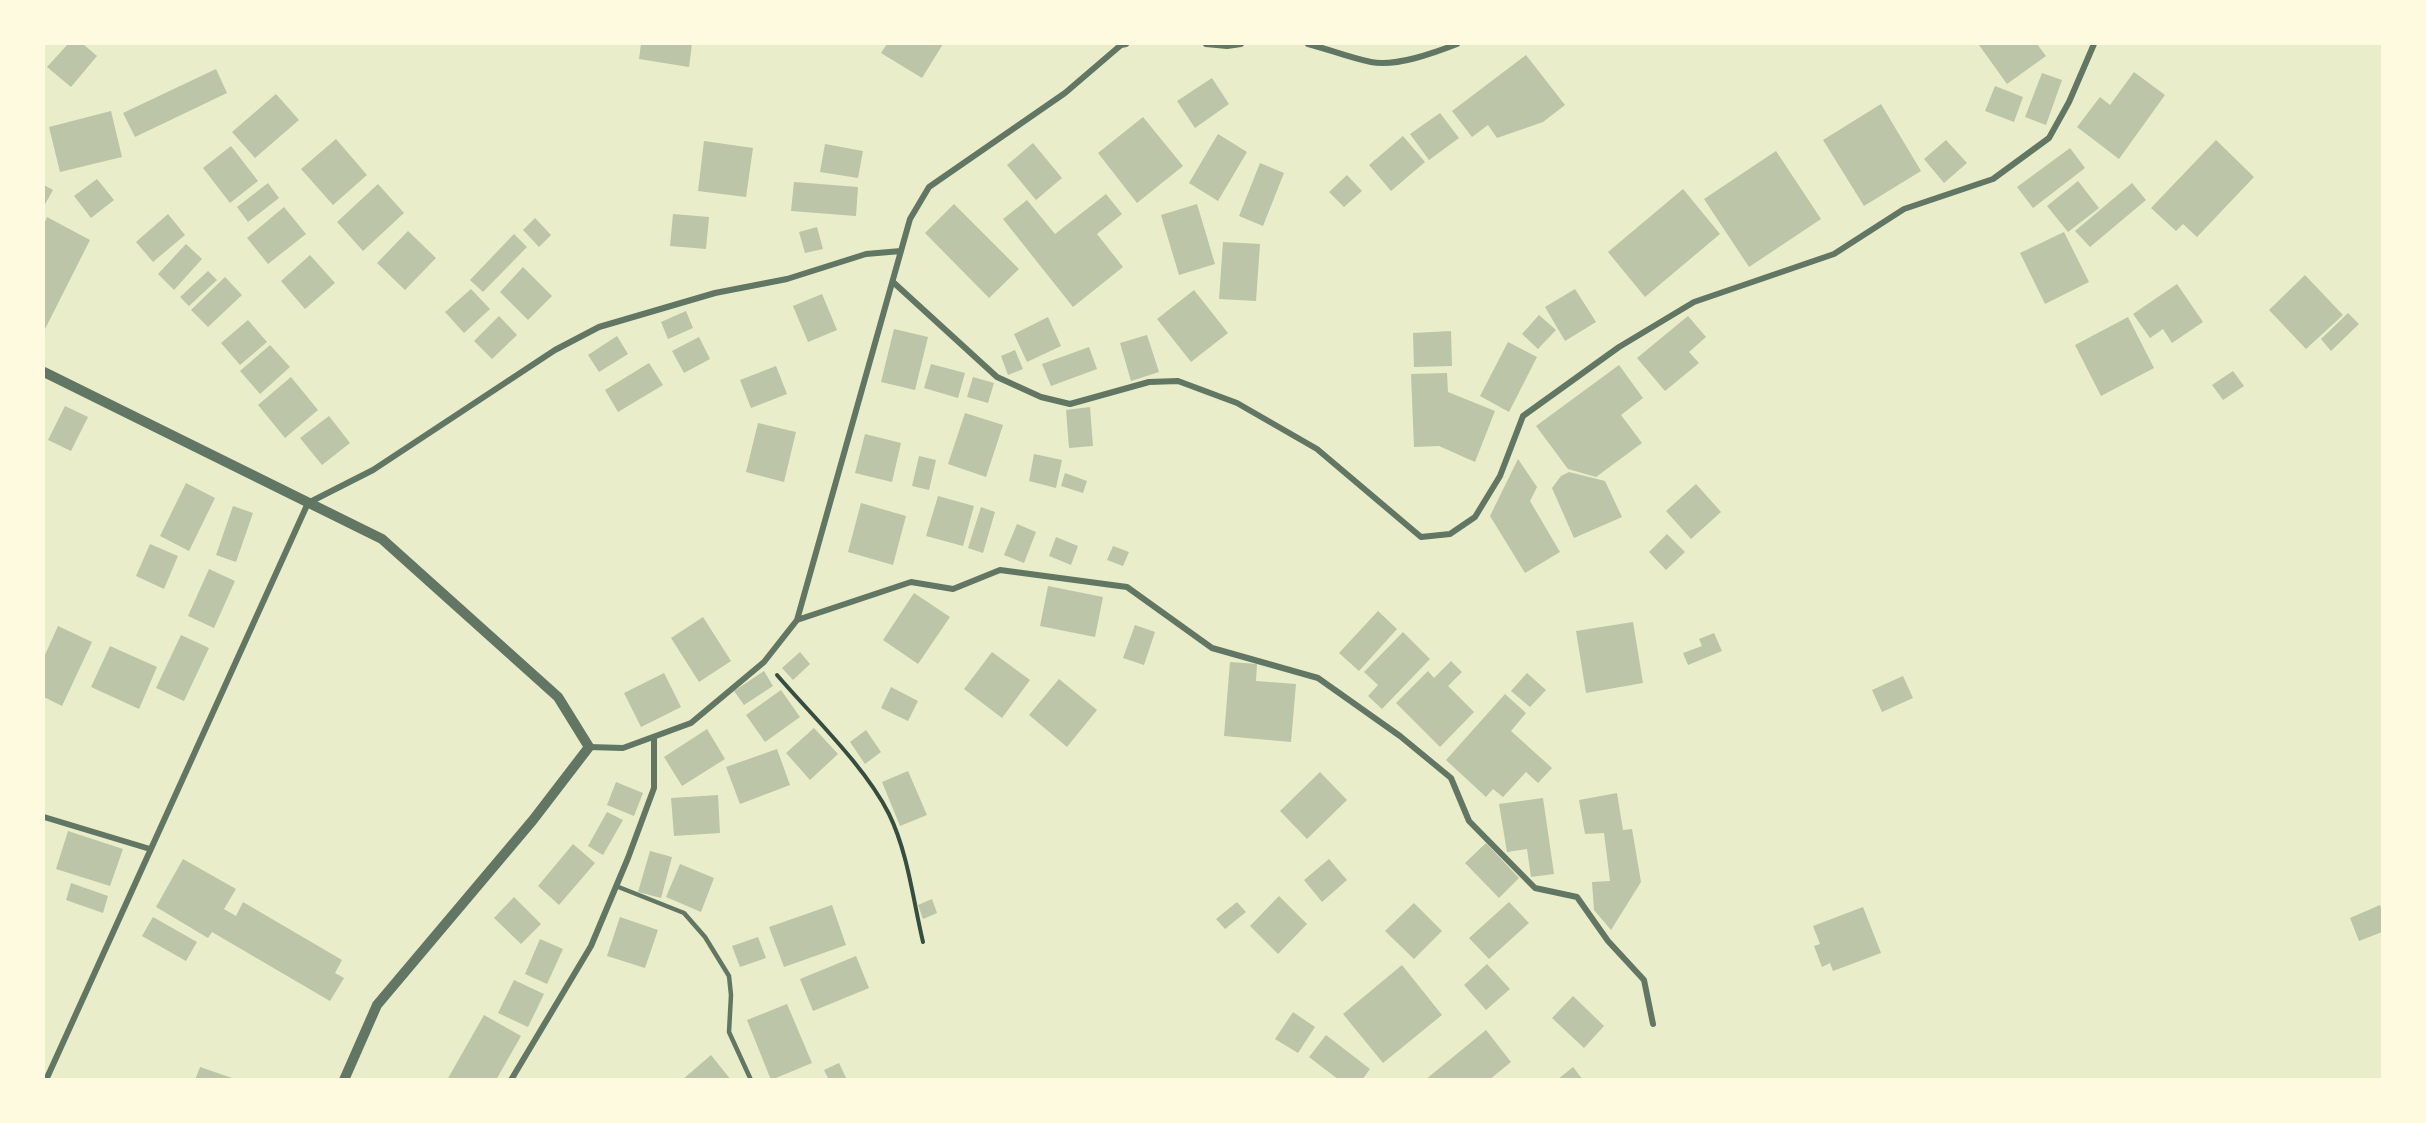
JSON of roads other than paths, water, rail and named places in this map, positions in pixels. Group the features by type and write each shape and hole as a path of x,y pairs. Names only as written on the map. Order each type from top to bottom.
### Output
{"street":[{"path":"589,747 623,748 691,723 765,662 797,620 910,219 928,187 1065,93 1123,44"},
{"path":"1206,44 1227,46 1241,44"},
{"path":"1308,44 1373,62 1404,60 1457,44"},
{"path":"893,282 997,377 1041,397 1070,404 1149,382 1178,381 1237,404 1317,448 1421,537 1450,534 1474,517 1485,501 1500,476 1523,416 1619,347 1694,302 1834,254 1904,209 1993,179 2049,138 2094,44"},
{"path":"45,1080 308,502 373,470 555,350 599,327 715,293 787,279 866,254 901,251"},
{"path":"44,372 382,539 558,698 589,747"},
{"path":"797,620 911,582 953,589 1000,570 1127,587 1212,648 1318,678 1400,736 1451,778 1469,821 1535,888 1577,897 1608,941 1644,980 1653,1023"},
{"path":"511,1080 591,946 654,788 654,737"},
{"path":"345,1080 377,1005 533,820 589,747"},
{"path":"44,817 150,849"}],"lane":[{"path":"616,886 684,913 705,937 729,976 731,995 729,1032 751,1080"}]}
